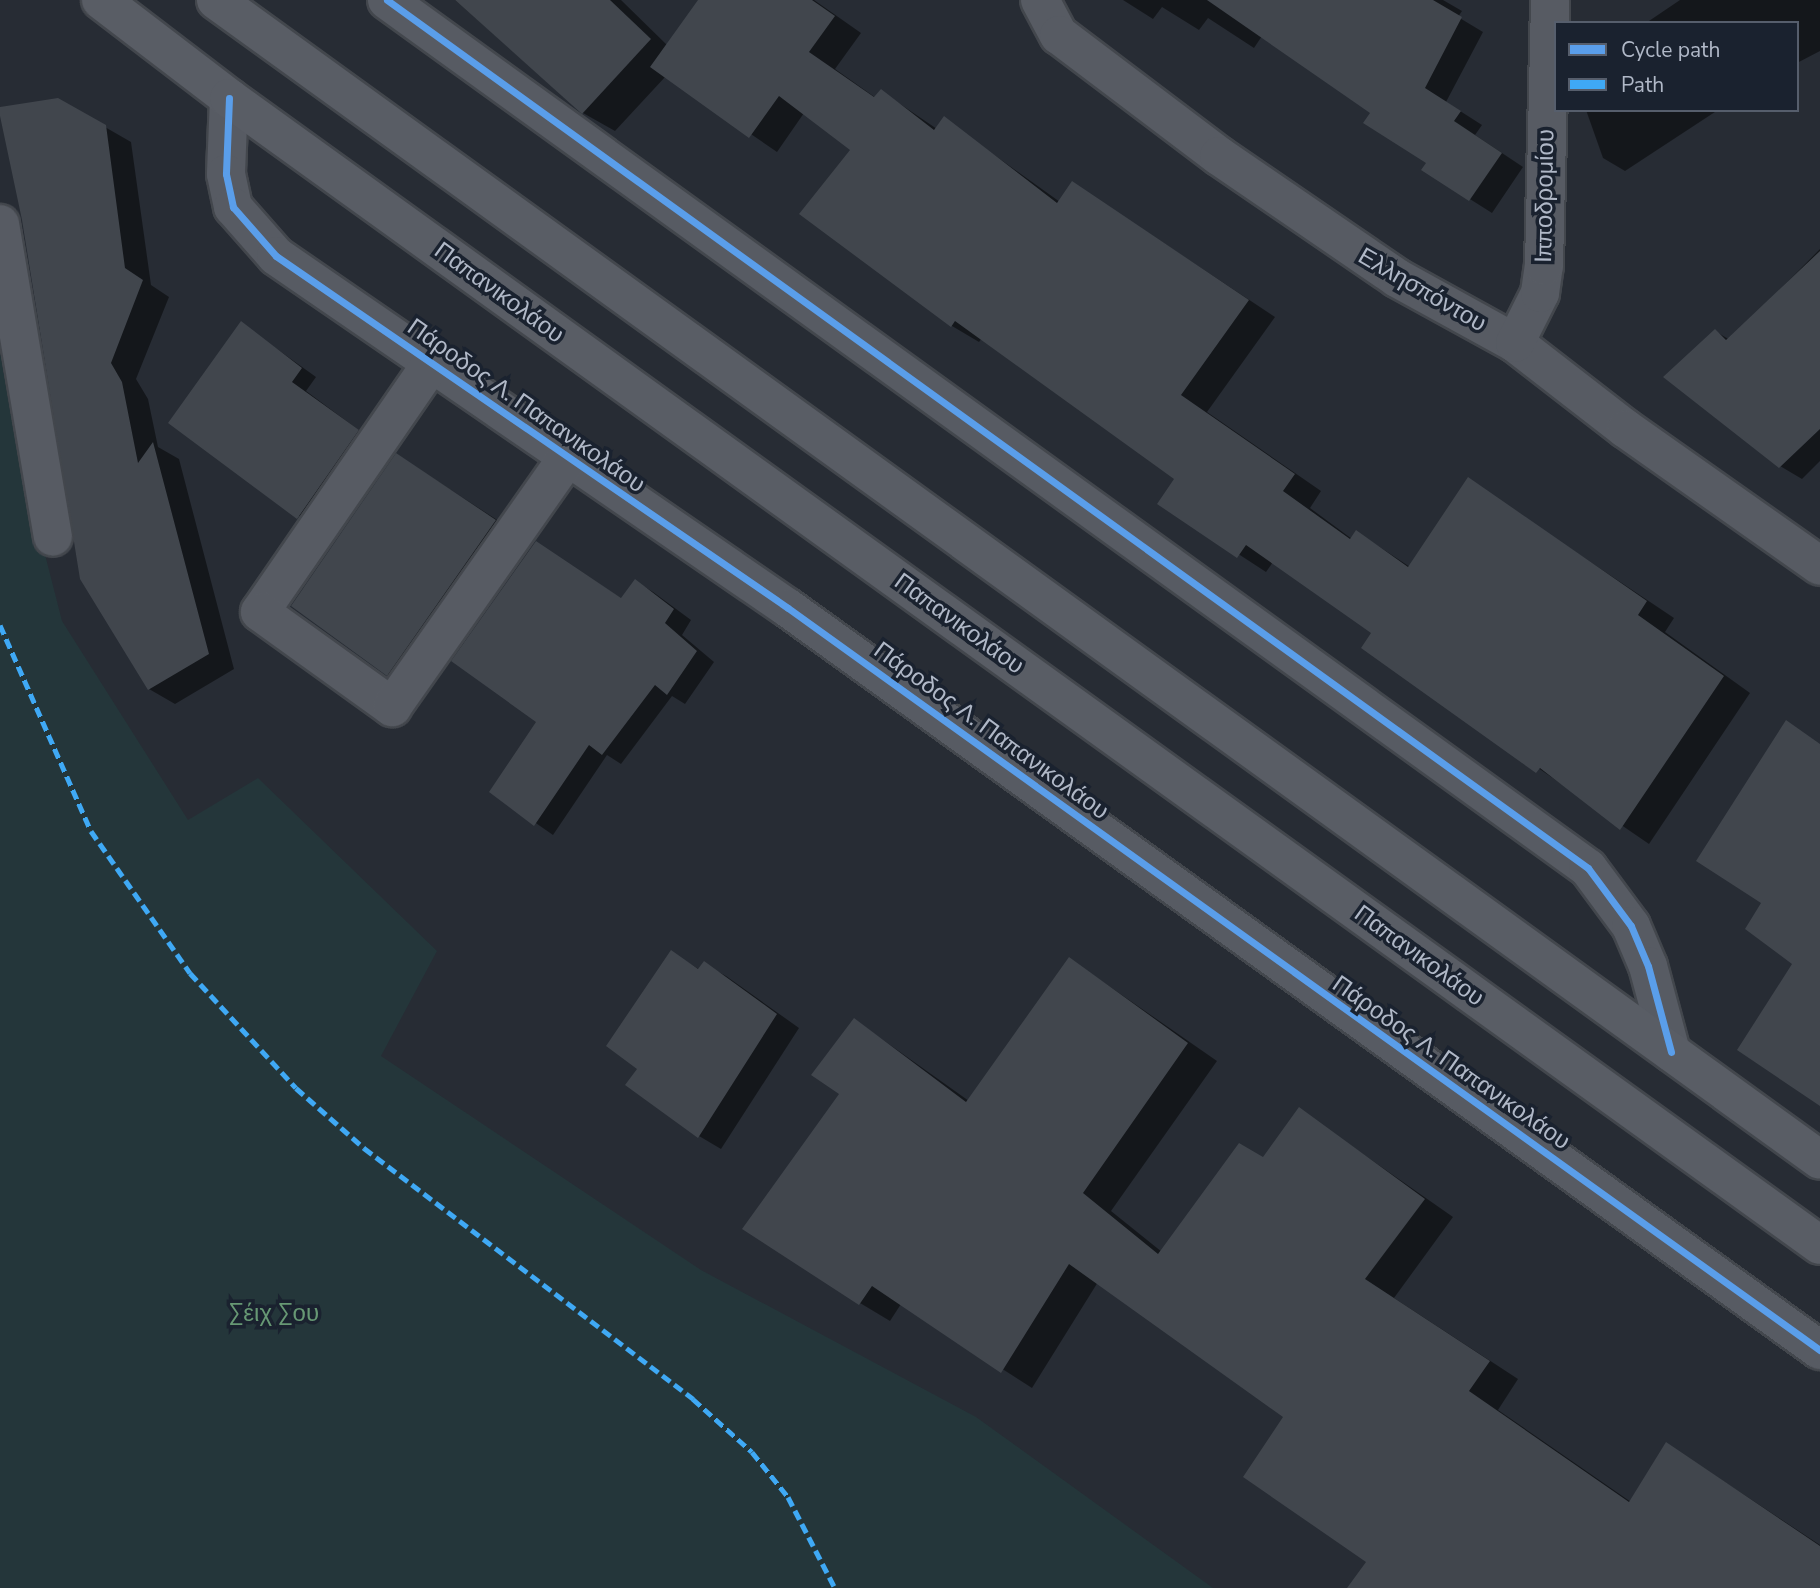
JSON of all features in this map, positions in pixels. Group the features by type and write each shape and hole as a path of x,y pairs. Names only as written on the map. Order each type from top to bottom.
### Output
{"main road":[{"name":"Παπανικολάου","path":"101,0 229,98 1820,1245"},
{"path":"216,0 1820,1160"}],"street":[{"path":"387,0 1588,868 1631,926 1648,966 1671,1052"},
{"name":"Ελλησπόντου","path":"1040,0 1059,35 1219,156 1366,259 1515,343 1626,429 1820,566"},
{"name":"Ιπποδρομίου","path":"1515,343 1540,293 1544,266 1550,0"},
{"name":"Πάροδος Λ. Παπανικολάου","path":"229,98 226,174 233,207 245,225 276,256 788,608 1820,1350"},
{"path":"0,224 53,537"},
{"path":"431,364 260,612 393,707 567,458"}],"green space":[{"name":"Σέιχ Σου","path":"0,352 14,433 62,621 188,820 258,778 437,951 381,1056 701,1270 976,1417 1213,1588 0,1588"}],"building":[{"path":"455,0 610,0 651,39 582,114"},
{"path":"698,0 812,0 835,16 809,52 874,97 881,89 934,130 944,116 1057,203 1072,181 1249,300 1181,395 1295,474 1283,491 1350,539 1356,530 1408,567 1468,477 1647,601 1638,615 1724,676 1620,830 1540,768 1536,773 1361,648 1371,633 1246,545 1237,558 1157,504 1174,479 955,321 951,327 799,214 850,150 779,96 749,138 650,67"},
{"path":"1207,0 1433,0 1462,17 1425,88 1461,111 1454,121 1502,153 1469,201 1421,170 1426,163 1363,123 1370,113"},
{"path":"58,98 106,125 125,268 143,280 111,363 122,382 138,463 153,442 209,654 148,690 80,579 22,220 0,116 0,107"},
{"path":"1820,251 1820,429 1779,468 1663,377 1715,329 1726,340"},
{"path":"241,321 302,368 292,382 359,430 297,519 168,423"},
{"path":"396,453 496,520 387,676 291,606"},
{"path":"536,541 621,598 635,579 674,609 665,623 697,651 667,695 655,685 602,755 589,745 534,826 489,792 536,722 451,661"},
{"path":"1786,720 1820,744 1820,1106 1737,1050 1792,964 1745,929 1761,903 1696,861"},
{"path":"671,950 698,969 704,961 777,1014 698,1138 625,1085 637,1069 606,1046"},
{"path":"1069,957 1188,1043 1083,1193 1158,1254 1239,1143 1263,1157 1299,1107 1425,1199 1365,1279 1490,1361 1469,1391 1629,1502 1666,1442 1820,1546 1820,1588 1347,1588 1366,1562 1243,1477 1283,1417 1069,1264 1001,1373 872,1286 859,1305 742,1229 839,1094 811,1075 854,1018 966,1102"}],"marked path":[{"path":"0,625 91,831 190,973 296,1088 364,1148 693,1399 752,1452 788,1497 835,1588"}],"cycle path":[{"path":"387,0 1588,868 1631,926 1648,966 1671,1052"},
{"path":"229,98 226,174 233,207 276,256 788,608 1820,1350"}]}
